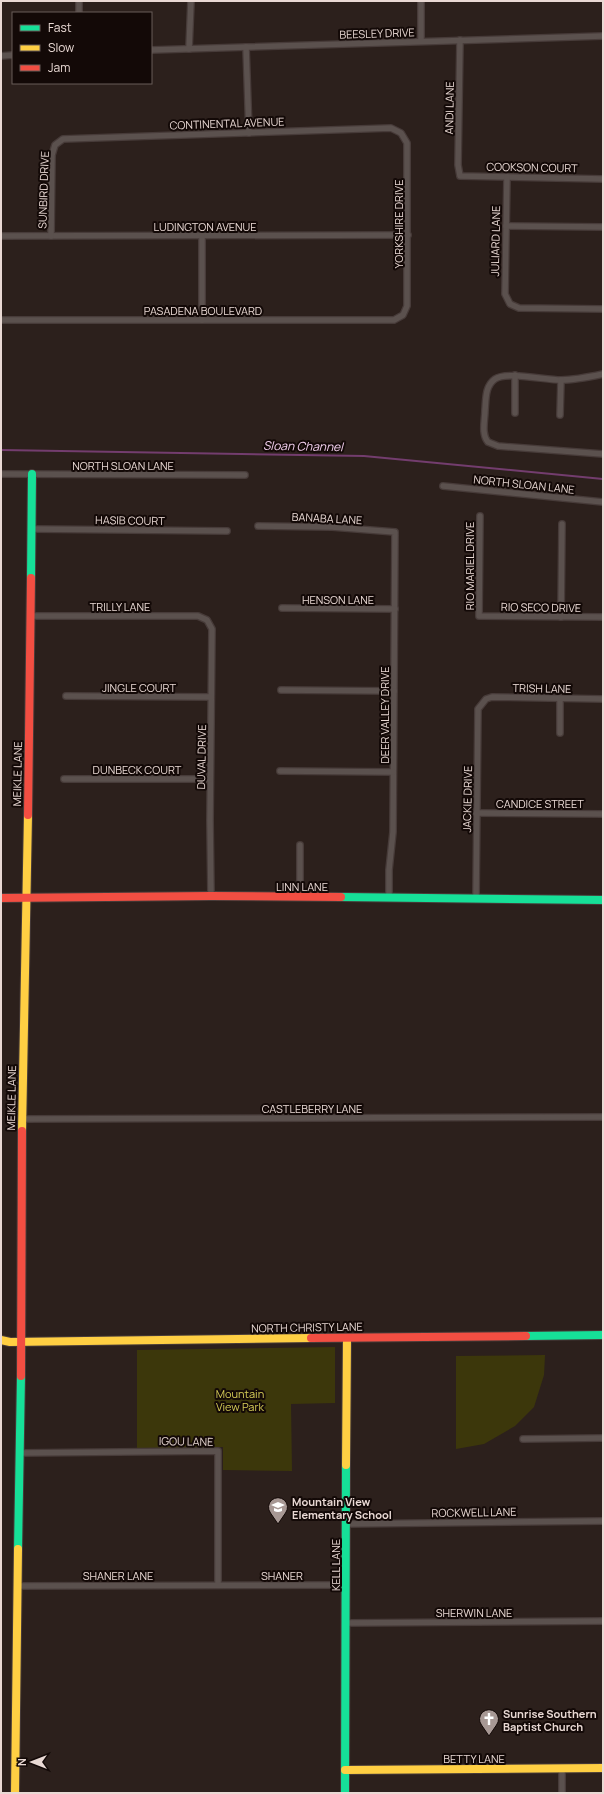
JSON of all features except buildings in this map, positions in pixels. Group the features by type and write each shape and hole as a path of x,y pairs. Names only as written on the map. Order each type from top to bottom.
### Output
{"street":[{"path":"79,12 80,1"},
{"path":"189,49 191,1"},
{"path":"421,1 421,41"},
{"name":"BEESLEY DRIVE","path":"152,50 603,36"},
{"name":"ANDI LANE","path":"460,40 458,165 460,176"},
{"path":"246,47 249,133"},
{"path":"1,56 12,55"},
{"name":"CONTINENTAL AVENUE","path":"55,145 63,139 391,128 401,133"},
{"name":"YORKSHIRE DRIVE","path":"401,133 407,143 408,306 403,315"},
{"name":"SUNBIRD DRIVE","path":"51,236 52,155 55,145"},
{"name":"COOKSON COURT","path":"460,176 603,179"},
{"name":"JULIARD LANE","path":"506,177 505,294 510,304 519,308 603,308"},
{"path":"506,226 603,227"},
{"name":"LUDINGTON AVENUE","path":"1,236 408,235"},
{"path":"202,236 202,320"},
{"name":"PASADENA BOULEVARD","path":"1,320 394,320 403,315"},
{"path":"603,374 584,378 561,380 515,375 501,376 494,379 488,386 485,402 484,433 485,438 491,444 498,446 603,454"},
{"path":"515,375 515,413"},
{"path":"560,416 561,380"},
{"name":"NORTH SLOAN LANE","path":"1,474 245,475"},
{"name":"MEIKLE LANE","path":"15,1793 21,1342 22,1119 27,898 32,474"},
{"name":"NORTH SLOAN LANE","path":"443,486 603,502"},
{"name":"RIO MARIEL DRIVE","path":"479,616 480,516"},
{"path":"561,617 562,524"},
{"name":"BANABA LANE","path":"258,526 332,527 395,532"},
{"name":"HASIB COURT","path":"32,529 227,531"},
{"name":"DEER VALLEY DRIVE","path":"389,898 389,870 393,832 395,532"},
{"name":"HENSON LANE","path":"282,608 395,609"},
{"name":"TRILLY LANE","path":"31,616 198,616 207,620"},
{"name":"RIO SECO DRIVE","path":"479,616 603,618"},
{"name":"DUVAL DRIVE","path":"207,620 212,629 210,779 211,896"},
{"path":"281,690 394,691"},
{"name":"JINGLE COURT","path":"66,696 212,697"},
{"name":"TRISH LANE","path":"483,702 492,697 603,699"},
{"path":"560,698 560,733"},
{"name":"JACKIE DRIVE","path":"476,898 478,709 483,702"},
{"path":"280,771 393,772"},
{"name":"DUNBECK COURT","path":"64,778 210,779"},
{"name":"CANDICE STREET","path":"476,813 603,814"},
{"path":"300,845 300,897"},
{"name":"LINN LANE","path":"1,898 211,896 603,900"},
{"name":"CASTLEBERRY LANE","path":"22,1119 603,1117"},
{"name":"NORTH CHRISTY LANE","path":"1,1340 21,1342 603,1335"},
{"name":"KELL LANE","path":"345,1793 347,1338"},
{"name":"NORTH CHRISTY LANE","path":"1,1345 10,1342"},
{"path":"524,1439 603,1438"},
{"name":"IGOU LANE","path":"19,1453 218,1451 218,1585"},
{"name":"ROCKWELL LANE","path":"345,1524 603,1520"},
{"name":"SHANER","path":"218,1585 346,1585"},
{"name":"SHANER LANE","path":"18,1586 218,1585"},
{"name":"SHERWIN LANE","path":"346,1623 603,1621"},
{"path":"562,1768 562,1793"},
{"name":"BETTY LANE","path":"345,1770 603,1768"}],"green space":[{"name":"Mountain View Park","path":"335,1347 335,1403 291,1404 292,1471 223,1470 223,1447 137,1448 137,1350"},
{"path":"545,1355 544,1375 534,1407 515,1426 484,1444 456,1449 456,1356"}],"waterway":[{"name":"Sloan Channel","path":"1,450 364,456 603,479"}],"traffic: fast":[{"path":"31,578 32,474"},
{"path":"341,897 603,900"},
{"path":"526,1336 603,1335"},
{"path":"18,1549 21,1376"},
{"path":"345,1793 346,1465"}],"traffic: slow":[{"path":"22,1131 28,815"},
{"path":"1,1340 10,1342 311,1338"},
{"path":"346,1465 347,1338"},
{"path":"15,1793 18,1549"},
{"path":"345,1770 603,1768"}],"traffic: jam":[{"path":"28,815 31,578"},
{"path":"1,898 211,896 341,897"},
{"path":"21,1376 22,1131"},
{"path":"311,1338 526,1336"}],"place":[{"name":"Mountain View Elementary School","path":"278,1524"},
{"name":"Sunrise Southern Baptist Church","path":"489,1736"}]}
